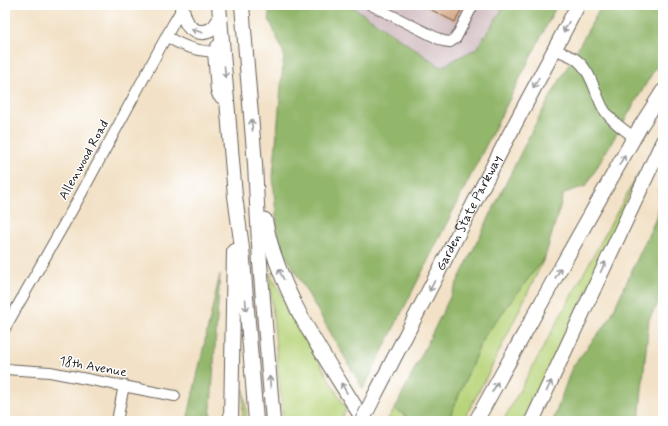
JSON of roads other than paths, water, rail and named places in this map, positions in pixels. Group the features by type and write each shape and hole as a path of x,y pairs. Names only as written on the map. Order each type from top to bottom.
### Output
{"highway":[{"path":"219,5 220,19 217,47 227,103 235,196 242,248 256,421"},
{"path":"242,5 255,164 260,263 273,421"},
{"name":"Garden State Parkway","path":"363,421 375,395 578,5"},
{"path":"183,7 186,23 191,29 196,31 204,33 213,28 220,19"},
{"path":"476,421 634,138 663,91"},
{"path":"532,421 663,141"},
{"path":"255,164 267,230 277,264 312,336 363,421"},
{"path":"232,421 235,196"}],"street":[{"path":"372,5 443,41 450,42 456,38 472,5"},
{"name":"Allenwood Road","path":"5,328 80,196 183,7"},
{"path":"166,36 187,48 201,51 217,47"},
{"path":"554,49 574,59 583,67 587,72 603,109 634,138"},
{"name":"18th Avenue","path":"5,369 50,372 175,396"},
{"path":"118,421 124,386"}]}
